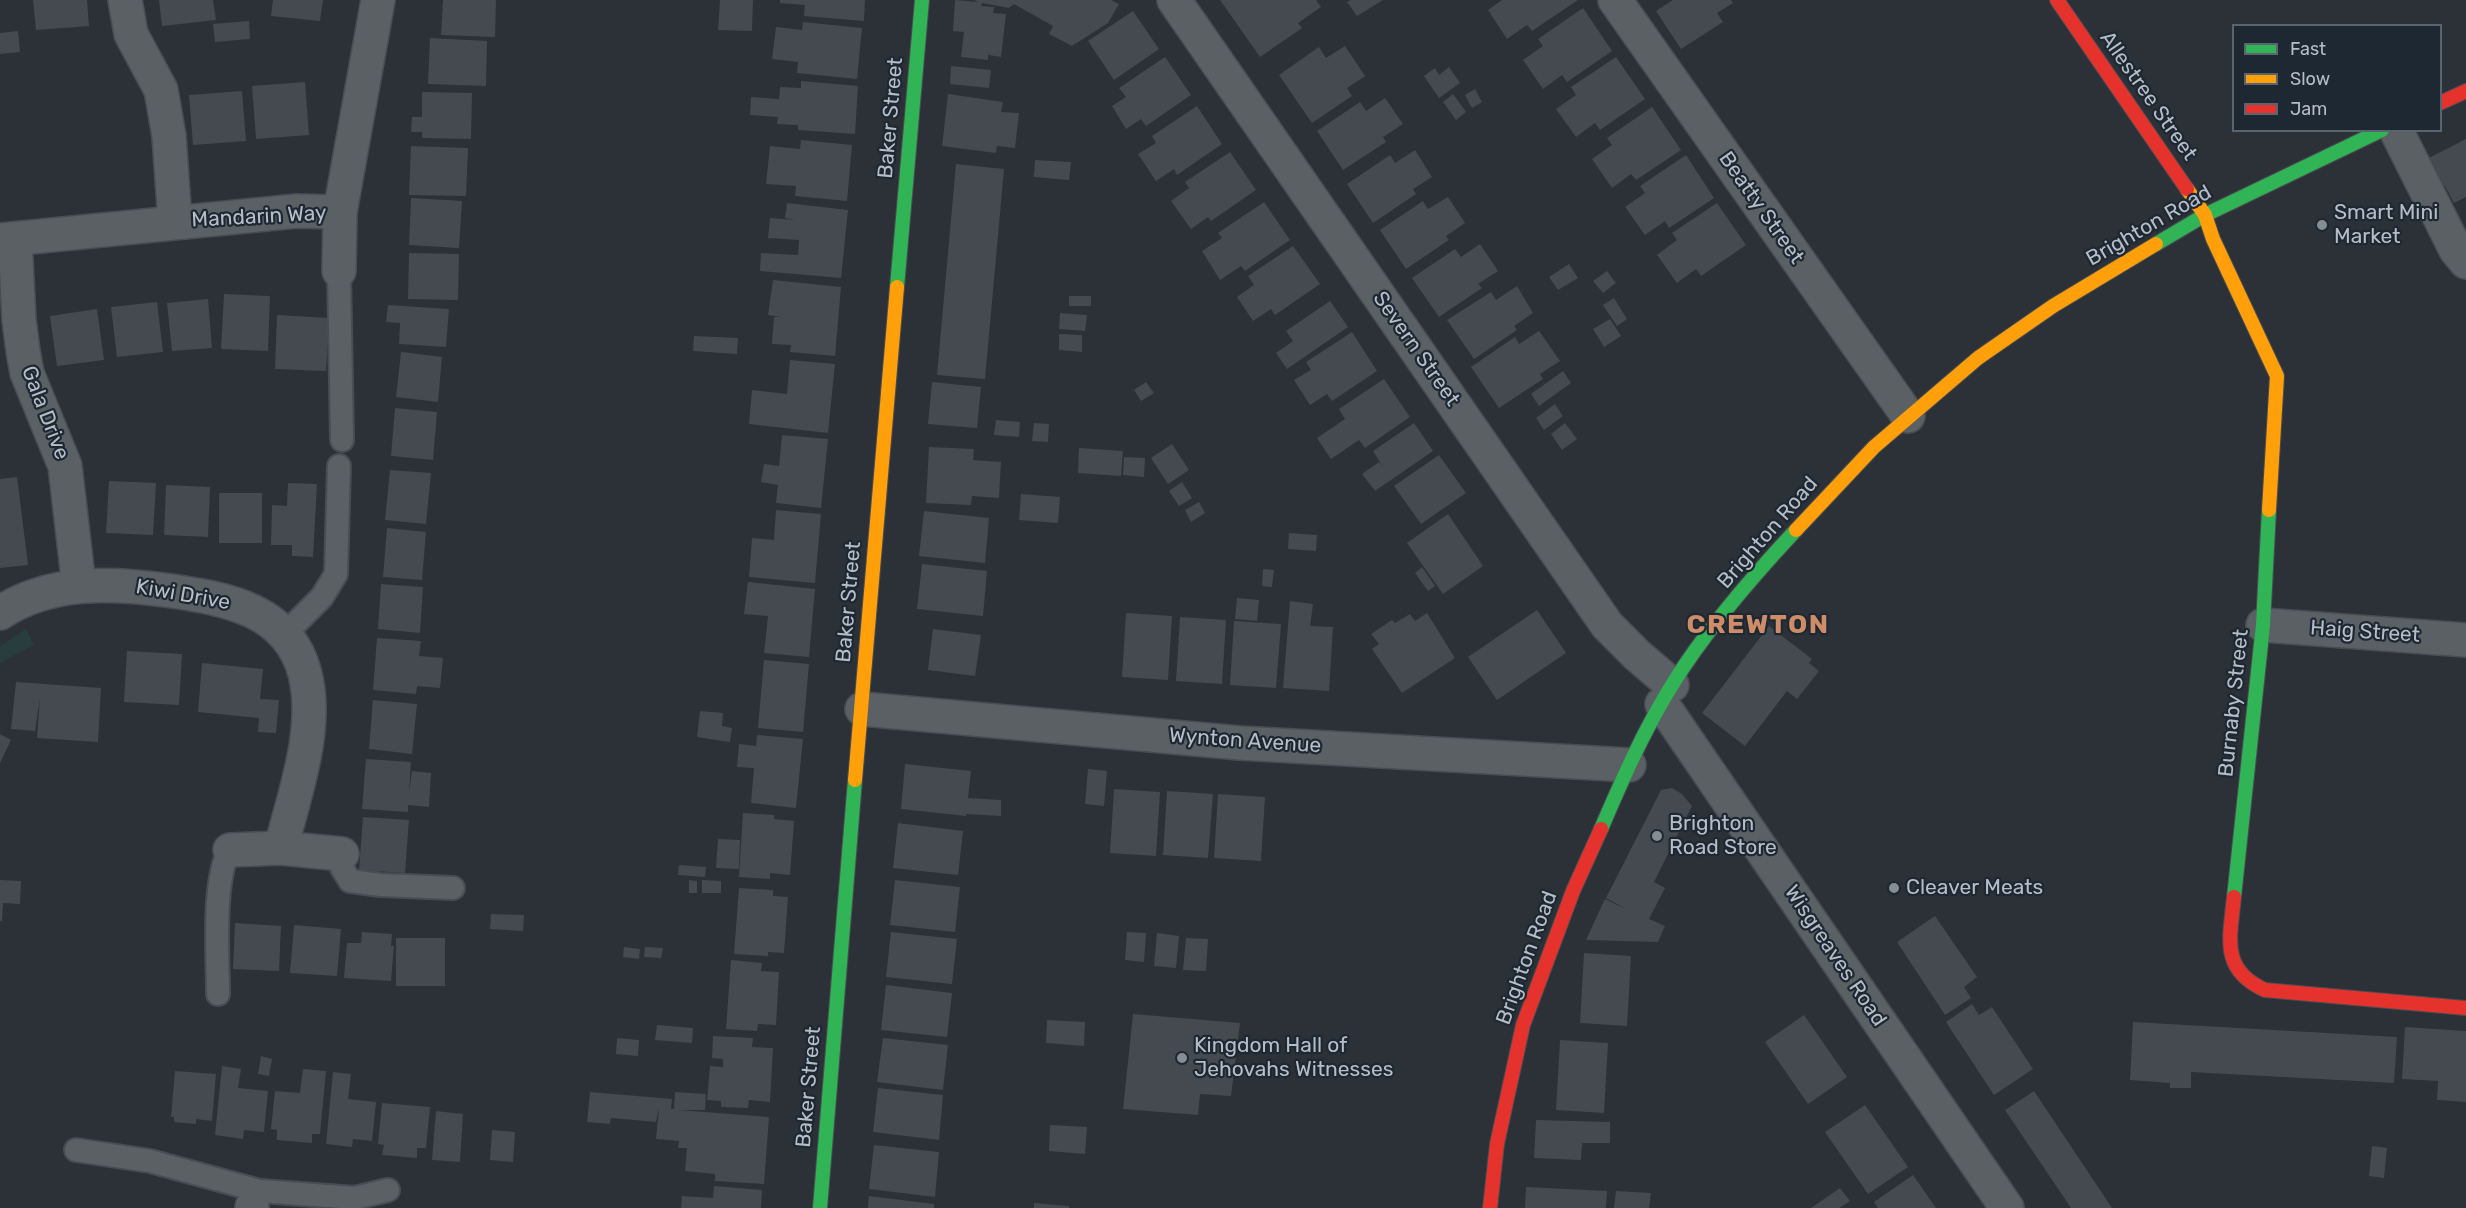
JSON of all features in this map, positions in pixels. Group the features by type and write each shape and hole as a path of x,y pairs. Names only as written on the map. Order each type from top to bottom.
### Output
{"street":[{"path":"125,0 131,34 161,90 169,136 176,222"},
{"name":"Mandarin Way","path":"8,240 297,211 340,212 378,0"},
{"name":"Baker Street","path":"820,1208 922,0"},
{"name":"Severn Street","path":"1174,0 1607,625 1637,655 1667,695"},
{"name":"Beatty Street","path":"1615,0 1908,416"},
{"name":"Allestree Street","path":"2056,0 2205,215"},
{"path":"2442,102 2466,91"},
{"name":"Brighton Road","path":"1490,1208 1497,1144 1523,1025 1573,891 1629,765 1667,695 1700,643 1785,542 1874,447 1978,358 2054,306 2205,215 2378,132"},
{"path":"2397,132 2456,250 2466,262"},
{"path":"339,272 340,212"},
{"name":"Burnaby Street","path":"2205,215 2213,239 2277,376 2263,625 2229,944 2234,967 2244,982 2265,990 2466,1008"},
{"name":"Gala Drive","path":"8,240 27,373 66,466 79,586"},
{"name":"Kiwi Drive","path":"0,613 36,596 79,586 120,585 216,598 240,604 261,615 284,635 296,652 305,673 309,697 310,724 281,848"},
{"name":"Haig Street","path":"2263,625 2466,640"},
{"name":"Wisgreaves Road","path":"1667,695 2007,1208"},
{"name":"Wynton Avenue","path":"862,709 1240,742 1629,765"},
{"path":"230,850 281,848 342,854"}],"lane":[{"path":"339,272 342,440"},
{"path":"284,635 322,597 336,574 339,466"},
{"path":"218,994 220,887 225,858 230,850"},
{"path":"342,854 342,868 350,881 381,885 453,888"},
{"path":"76,1150 150,1161 254,1202 355,1198 388,1190"}],"green space":[{"path":"26,629 34,645 0,663 0,646"}],"building":[{"path":"33,0 87,0 89,26 36,30"},
{"path":"159,0 213,0 216,20 162,26"},
{"path":"273,0 323,0 320,21 271,16"},
{"path":"443,0 496,0 495,37 441,35"},
{"path":"720,0 753,0 752,31 718,30"},
{"path":"780,0 865,0 864,21 804,16 805,5 780,3"},
{"path":"955,0 979,2 974,0 1111,0 1119,4 1108,23 1072,46 1049,34 1053,26 1014,4 1009,8 982,3 981,6 994,7 993,13 1006,14 1001,57 988,55 988,60 961,57 964,32 953,31"},
{"path":"1220,0 1316,0 1321,7 1298,23 1302,28 1260,57"},
{"path":"1383,0 1357,16 1347,2"},
{"path":"1502,0 1578,0 1532,31 1527,25 1507,39 1488,10"},
{"path":"1673,0 1731,0 1733,3 1717,13 1723,22 1681,49 1656,11"},
{"path":"1583,8 1612,51 1567,82 1562,75 1543,89 1523,60 1543,46 1538,39"},
{"path":"1133,11 1159,49 1114,80 1088,41"},
{"path":"249,21 250,39 215,42 213,24"},
{"path":"803,22 862,28 857,79 797,73 798,62 772,59 776,27 802,30"},
{"path":"18,31 20,52 0,54 0,33"},
{"path":"430,38 487,41 486,86 428,84"},
{"path":"1345,46 1365,76 1347,88 1352,96 1312,123 1279,75 1319,47 1326,58"},
{"path":"1165,57 1191,95 1146,126 1141,119 1126,129 1112,106 1126,97 1119,88"},
{"path":"1616,57 1645,99 1600,130 1595,123 1576,137 1556,109 1576,95 1571,87"},
{"path":"951,66 991,70 989,88 950,84"},
{"path":"1449,67 1460,83 1439,98 1424,76 1435,68 1439,75"},
{"path":"801,81 858,86 855,134 798,130 798,125 777,124 778,117 750,115 751,97 779,99 780,87 801,88"},
{"path":"305,82 309,135 256,139 252,86"},
{"path":"1475,89 1482,102 1472,108 1465,95"},
{"path":"242,91 246,141 193,145 189,95"},
{"path":"422,92 472,93 471,139 422,138 422,132 411,132 412,117 422,117"},
{"path":"948,94 1003,102 1001,112 1019,113 1015,148 997,146 996,153 942,146"},
{"path":"1453,94 1466,112 1456,120 1443,102"},
{"path":"1385,98 1403,124 1383,137 1386,142 1343,170 1317,131 1360,102 1366,111"},
{"path":"1197,106 1222,144 1177,175 1174,169 1156,181 1138,154 1156,143 1152,136"},
{"path":"1652,107 1681,150 1636,180 1631,174 1612,188 1592,159 1612,145 1607,138"},
{"path":"2466,139 2466,197 2454,203 2445,186 2433,192 2419,163"},
{"path":"801,140 852,145 847,201 795,196 796,186 766,184 770,146 800,149"},
{"path":"411,146 468,148 466,196 409,195"},
{"path":"1415,150 1432,177 1413,189 1416,194 1373,223 1347,184 1390,155 1395,163"},
{"path":"1230,152 1256,190 1211,221 1208,217 1191,229 1171,201 1189,188 1185,182"},
{"path":"1686,155 1714,198 1669,228 1665,221 1645,235 1625,207 1645,193 1640,186"},
{"path":"1035,160 1071,162 1069,180 1034,177"},
{"path":"956,164 1004,169 985,379 937,375"},
{"path":"1448,197 1465,223 1446,236 1449,240 1406,269 1380,230 1423,201 1428,209"},
{"path":"411,198 462,201 459,248 409,245"},
{"path":"1264,202 1290,240 1245,271 1241,266 1220,280 1202,251 1222,238 1218,233"},
{"path":"787,203 848,210 841,278 760,271 761,253 798,255 799,240 768,238 770,218 795,220 785,218"},
{"path":"1717,203 1746,245 1701,276 1696,269 1677,283 1657,255 1677,240 1672,233"},
{"path":"1480,244 1498,271 1478,284 1482,288 1439,317 1412,278 1455,249 1461,257"},
{"path":"1293,246 1320,284 1275,315 1271,309 1253,321 1237,297 1254,285 1248,276"},
{"path":"409,253 459,254 458,300 408,299"},
{"path":"1569,264 1578,278 1558,290 1549,277"},
{"path":"1607,271 1616,283 1603,293 1593,281"},
{"path":"773,280 841,287 835,356 790,352 791,345 772,344 774,317 781,317 768,315"},
{"path":"1517,286 1533,313 1514,326 1517,330 1474,359 1447,320 1491,292 1496,300"},
{"path":"224,294 270,296 268,351 221,349"},
{"path":"1069,296 1091,296 1091,306 1069,306"},
{"path":"1614,298 1627,319 1617,326 1603,305"},
{"path":"208,299 212,348 172,351 167,303"},
{"path":"1330,301 1348,327 1287,369 1276,353 1293,341 1286,331"},
{"path":"157,302 163,352 117,357 111,307"},
{"path":"388,305 449,309 446,347 399,344 400,323 386,322"},
{"path":"97,309 104,360 57,366 50,316"},
{"path":"1060,313 1087,315 1085,331 1059,329"},
{"path":"277,315 329,318 326,371 275,369"},
{"path":"1610,319 1621,336 1604,347 1593,329"},
{"path":"1539,331 1560,361 1540,374 1543,379 1499,408 1471,367 1515,337 1519,344"},
{"path":"1352,332 1377,371 1332,401 1327,394 1310,405 1294,380 1311,370 1306,362"},
{"path":"1059,334 1082,335 1082,352 1059,350"},
{"path":"694,336 738,338 737,354 693,351"},
{"path":"401,352 442,357 438,402 396,397"},
{"path":"790,360 835,364 828,433 749,424 752,390 787,394"},
{"path":"1563,371 1571,383 1539,406 1531,394"},
{"path":"1384,379 1410,417 1365,448 1359,440 1331,459 1317,438 1345,419 1339,409"},
{"path":"932,382 981,387 977,428 928,424"},
{"path":"1146,382 1154,393 1141,401 1134,390"},
{"path":"1555,404 1563,416 1544,430 1536,418"},
{"path":"395,408 437,412 433,460 391,456"},
{"path":"996,420 1020,422 1019,437 994,435"},
{"path":"1034,423 1049,424 1048,442 1032,441"},
{"path":"1414,423 1433,451 1375,491 1362,474 1379,462 1383,467 1373,451"},
{"path":"1565,423 1577,439 1562,450 1551,434"},
{"path":"782,435 828,439 821,508 776,503 778,485 761,482 764,464 779,466"},
{"path":"1172,444 1189,470 1168,484 1151,458"},
{"path":"929,447 974,449 973,460 1001,462 999,498 972,496 971,505 926,503"},
{"path":"1079,448 1123,451 1121,476 1078,473"},
{"path":"1439,455 1466,493 1421,524 1394,486"},
{"path":"1124,457 1145,458 1144,477 1123,475"},
{"path":"390,470 431,473 426,524 385,520"},
{"path":"17,477 28,565 0,568 0,479"},
{"path":"109,481 156,483 153,535 106,533"},
{"path":"1182,482 1192,498 1179,506 1169,491"},
{"path":"288,483 317,484 313,557 292,556 292,545 271,545 272,505 287,506"},
{"path":"166,485 210,487 208,537 164,535"},
{"path":"219,493 262,493 262,543 219,543"},
{"path":"1021,494 1060,497 1058,523 1019,520"},
{"path":"1199,502 1205,513 1191,522 1185,510"},
{"path":"776,510 821,514 815,583 749,577 752,538 774,540"},
{"path":"924,511 989,518 985,563 919,556"},
{"path":"1448,514 1483,566 1443,594 1407,543"},
{"path":"387,528 426,532 422,580 383,577"},
{"path":"1289,533 1317,535 1316,551 1288,549"},
{"path":"922,564 987,571 983,616 917,609"},
{"path":"1422,567 1435,586 1428,591 1415,573"},
{"path":"1263,569 1274,570 1272,587 1262,586"},
{"path":"748,582 815,589 809,657 764,653 768,616 744,614"},
{"path":"381,584 423,587 420,633 378,629"},
{"path":"1237,598 1259,600 1257,621 1235,619"},
{"path":"1290,601 1313,604 1310,626 1333,627 1329,691 1283,688"},
{"path":"1537,610 1566,653 1497,700 1468,657"},
{"path":"1126,613 1172,616 1168,680 1122,677"},
{"path":"1427,613 1455,658 1402,693 1372,649 1379,644 1371,634 1392,620 1395,623 1410,614 1415,621"},
{"path":"1180,617 1226,620 1222,684 1176,681"},
{"path":"1234,621 1281,624 1276,688 1230,685"},
{"path":"1769,626 1812,659 1809,663 1819,671 1797,699 1787,691 1745,746 1702,713"},
{"path":"933,629 981,635 975,676 928,670"},
{"path":"377,638 421,641 419,656 443,658 440,688 417,686 416,694 373,690"},
{"path":"127,651 182,654 179,705 124,702"},
{"path":"764,660 809,664 803,732 758,728"},
{"path":"202,663 263,669 260,699 279,700 276,733 258,732 259,718 198,712"},
{"path":"16,682 101,688 98,742 37,738 40,698 35,731 11,729"},
{"path":"373,700 417,704 412,754 369,749"},
{"path":"700,711 723,713 722,726 732,728 730,742 697,737"},
{"path":"0,734 11,740 0,763"},
{"path":"757,735 803,739 796,808 751,803 754,768 737,767 739,744 756,746"},
{"path":"366,759 411,762 409,792 412,771 431,773 429,807 408,805 408,812 362,809"},
{"path":"905,764 971,771 968,798 1001,800 1001,816 966,814 966,816 901,809"},
{"path":"1088,769 1107,771 1104,806 1085,804"},
{"path":"1672,788 1682,794 1692,806 1654,882 1665,888 1649,919 1665,926 1658,942 1586,940 1605,899 1628,910 1606,898 1661,790"},
{"path":"1114,789 1160,792 1156,856 1110,853"},
{"path":"1167,791 1213,794 1208,858 1163,855"},
{"path":"1218,794 1265,797 1261,861 1214,858"},
{"path":"743,813 774,815 774,819 794,821 790,875 770,873 770,879 739,877"},
{"path":"363,817 409,820 405,873 359,870"},
{"path":"898,823 963,831 958,875 893,868"},
{"path":"718,839 740,840 739,869 716,868"},
{"path":"679,865 706,867 705,877 678,875"},
{"path":"0,880 21,881 20,904 3,903 2,921 0,921"},
{"path":"689,880 697,881 697,893 689,893"},
{"path":"702,880 721,881 721,893 702,893"},
{"path":"895,880 960,887 955,932 890,925"},
{"path":"739,888 773,890 773,896 788,897 784,953 768,952 768,956 734,954"},
{"path":"491,914 524,915 523,931 490,929"},
{"path":"1935,916 1977,977 1964,987 1971,998 1945,1015 1897,942"},
{"path":"235,923 281,926 279,971 233,969"},
{"path":"294,925 341,929 337,976 290,973"},
{"path":"362,932 392,934 391,946 394,946 391,981 344,978 347,943 361,943"},
{"path":"891,932 957,939 952,984 886,977"},
{"path":"1127,932 1146,933 1144,962 1125,960"},
{"path":"1157,933 1179,936 1176,968 1154,966"},
{"path":"396,938 445,938 445,986 396,986"},
{"path":"1186,938 1208,939 1206,971 1183,970"},
{"path":"624,947 640,949 639,959 623,957"},
{"path":"645,947 663,948 661,958 644,957"},
{"path":"1584,953 1631,956 1627,1026 1580,1023"},
{"path":"731,960 762,963 761,971 779,972 776,1025 758,1024 757,1031 726,1029"},
{"path":"886,985 952,993 947,1037 881,1030"},
{"path":"1972,1004 1979,1015 1992,1007 2033,1069 1994,1095 1946,1022"},
{"name":"Kingdom Hall of Jehovahs Witnesses","path":"1133,1014 1240,1023 1231,1096 1200,1094 1198,1115 1123,1109"},
{"path":"1804,1015 1847,1077 1808,1104 1765,1042"},
{"path":"1047,1020 1085,1022 1084,1046 1046,1043"},
{"path":"2133,1022 2397,1037 2394,1083 2191,1072 2191,1088 2170,1088 2170,1083 2130,1080"},
{"path":"657,1025 693,1028 692,1043 655,1040"},
{"path":"2405,1027 2466,1031 2466,1102 2437,1100 2438,1081 2402,1079"},
{"path":"713,1036 753,1038 752,1047 773,1048 770,1102 749,1100 748,1108 721,1107 721,1101 707,1100 710,1066 723,1067 723,1059 712,1058"},
{"path":"617,1038 639,1040 638,1056 616,1054"},
{"path":"883,1038 948,1045 943,1090 877,1082"},
{"path":"1560,1040 1608,1043 1604,1113 1556,1110"},
{"path":"261,1056 272,1059 269,1076 258,1074"},
{"path":"222,1066 241,1069 238,1088 268,1091 264,1132 244,1130 243,1139 215,1135"},
{"path":"303,1069 326,1071 320,1134 312,1134 312,1143 277,1140 277,1130 271,1129 275,1091 300,1093"},
{"path":"175,1071 216,1074 212,1121 196,1119 196,1124 174,1122 174,1117 171,1117"},
{"path":"333,1072 351,1074 348,1099 376,1102 372,1141 353,1139 352,1147 326,1144"},
{"path":"878,1088 943,1095 939,1140 873,1132"},
{"path":"2034,1091 2112,1208 2071,1208 2005,1110"},
{"path":"590,1092 672,1099 671,1109 674,1109 675,1092 706,1094 705,1110 679,1110 769,1117 764,1184 715,1181 715,1174 685,1171 687,1148 678,1148 679,1141 656,1139 659,1108 656,1122 611,1118 610,1124 587,1122"},
{"path":"382,1103 430,1107 426,1148 417,1148 417,1158 382,1155 384,1145 378,1144"},
{"path":"1865,1105 1908,1167 1868,1194 1825,1132"},
{"path":"436,1111 463,1114 460,1162 432,1160"},
{"path":"1536,1120 1610,1122 1610,1143 1582,1143 1581,1160 1534,1158"},
{"path":"1050,1125 1087,1127 1085,1154 1049,1151"},
{"path":"492,1130 515,1132 513,1162 490,1160"},
{"path":"874,1145 939,1152 935,1197 869,1189"},
{"path":"2372,1146 2387,1148 2384,1178 2369,1176"},
{"path":"1913,1175 1936,1208 1878,1208 1874,1202"},
{"path":"714,1186 762,1190 761,1208 681,1208 682,1196 713,1198"},
{"path":"1526,1187 1607,1191 1606,1208 1525,1208"},
{"path":"1840,1188 1850,1201 1839,1208 1811,1208"},
{"path":"1616,1191 1651,1193 1649,1208 1614,1208"},
{"path":"869,1196 934,1204 934,1208 868,1208"},
{"path":"1034,1203 1069,1206 1069,1208 1034,1208"}],"traffic: fast":[{"path":"897,287 922,0"},
{"path":"2156,244 2205,215 2378,132"},
{"path":"2234,897 2263,625 2269,510"},
{"path":"1601,829 1643,737 1685,665 1730,605 1796,530"},
{"path":"820,1208 855,780"}],"traffic: slow":[{"path":"2187,189 2205,215 2213,239 2277,376 2269,510"},
{"path":"1796,530 1874,447 1978,358 2053,306 2156,244"},
{"path":"855,780 897,287"}],"traffic: jam":[{"path":"2057,0 2187,189"},
{"path":"2442,102 2466,91"},
{"path":"1490,1208 1497,1144 1523,1025 1573,891 1601,829"},
{"path":"2234,897 2230,939 2234,963 2251,982 2265,990 2466,1008"}],"place":[{"name":"Smart Mini Market","path":"2322,225"},
{"name":"Brighton Road Store","path":"1657,836"},
{"name":"Cleaver Meats","path":"1894,888"},
{"name":"Kingdom Hall of Jehovahs Witnesses","path":"1182,1058"}],"district":[{"name":"CREWTON","path":"1758,625"}]}
